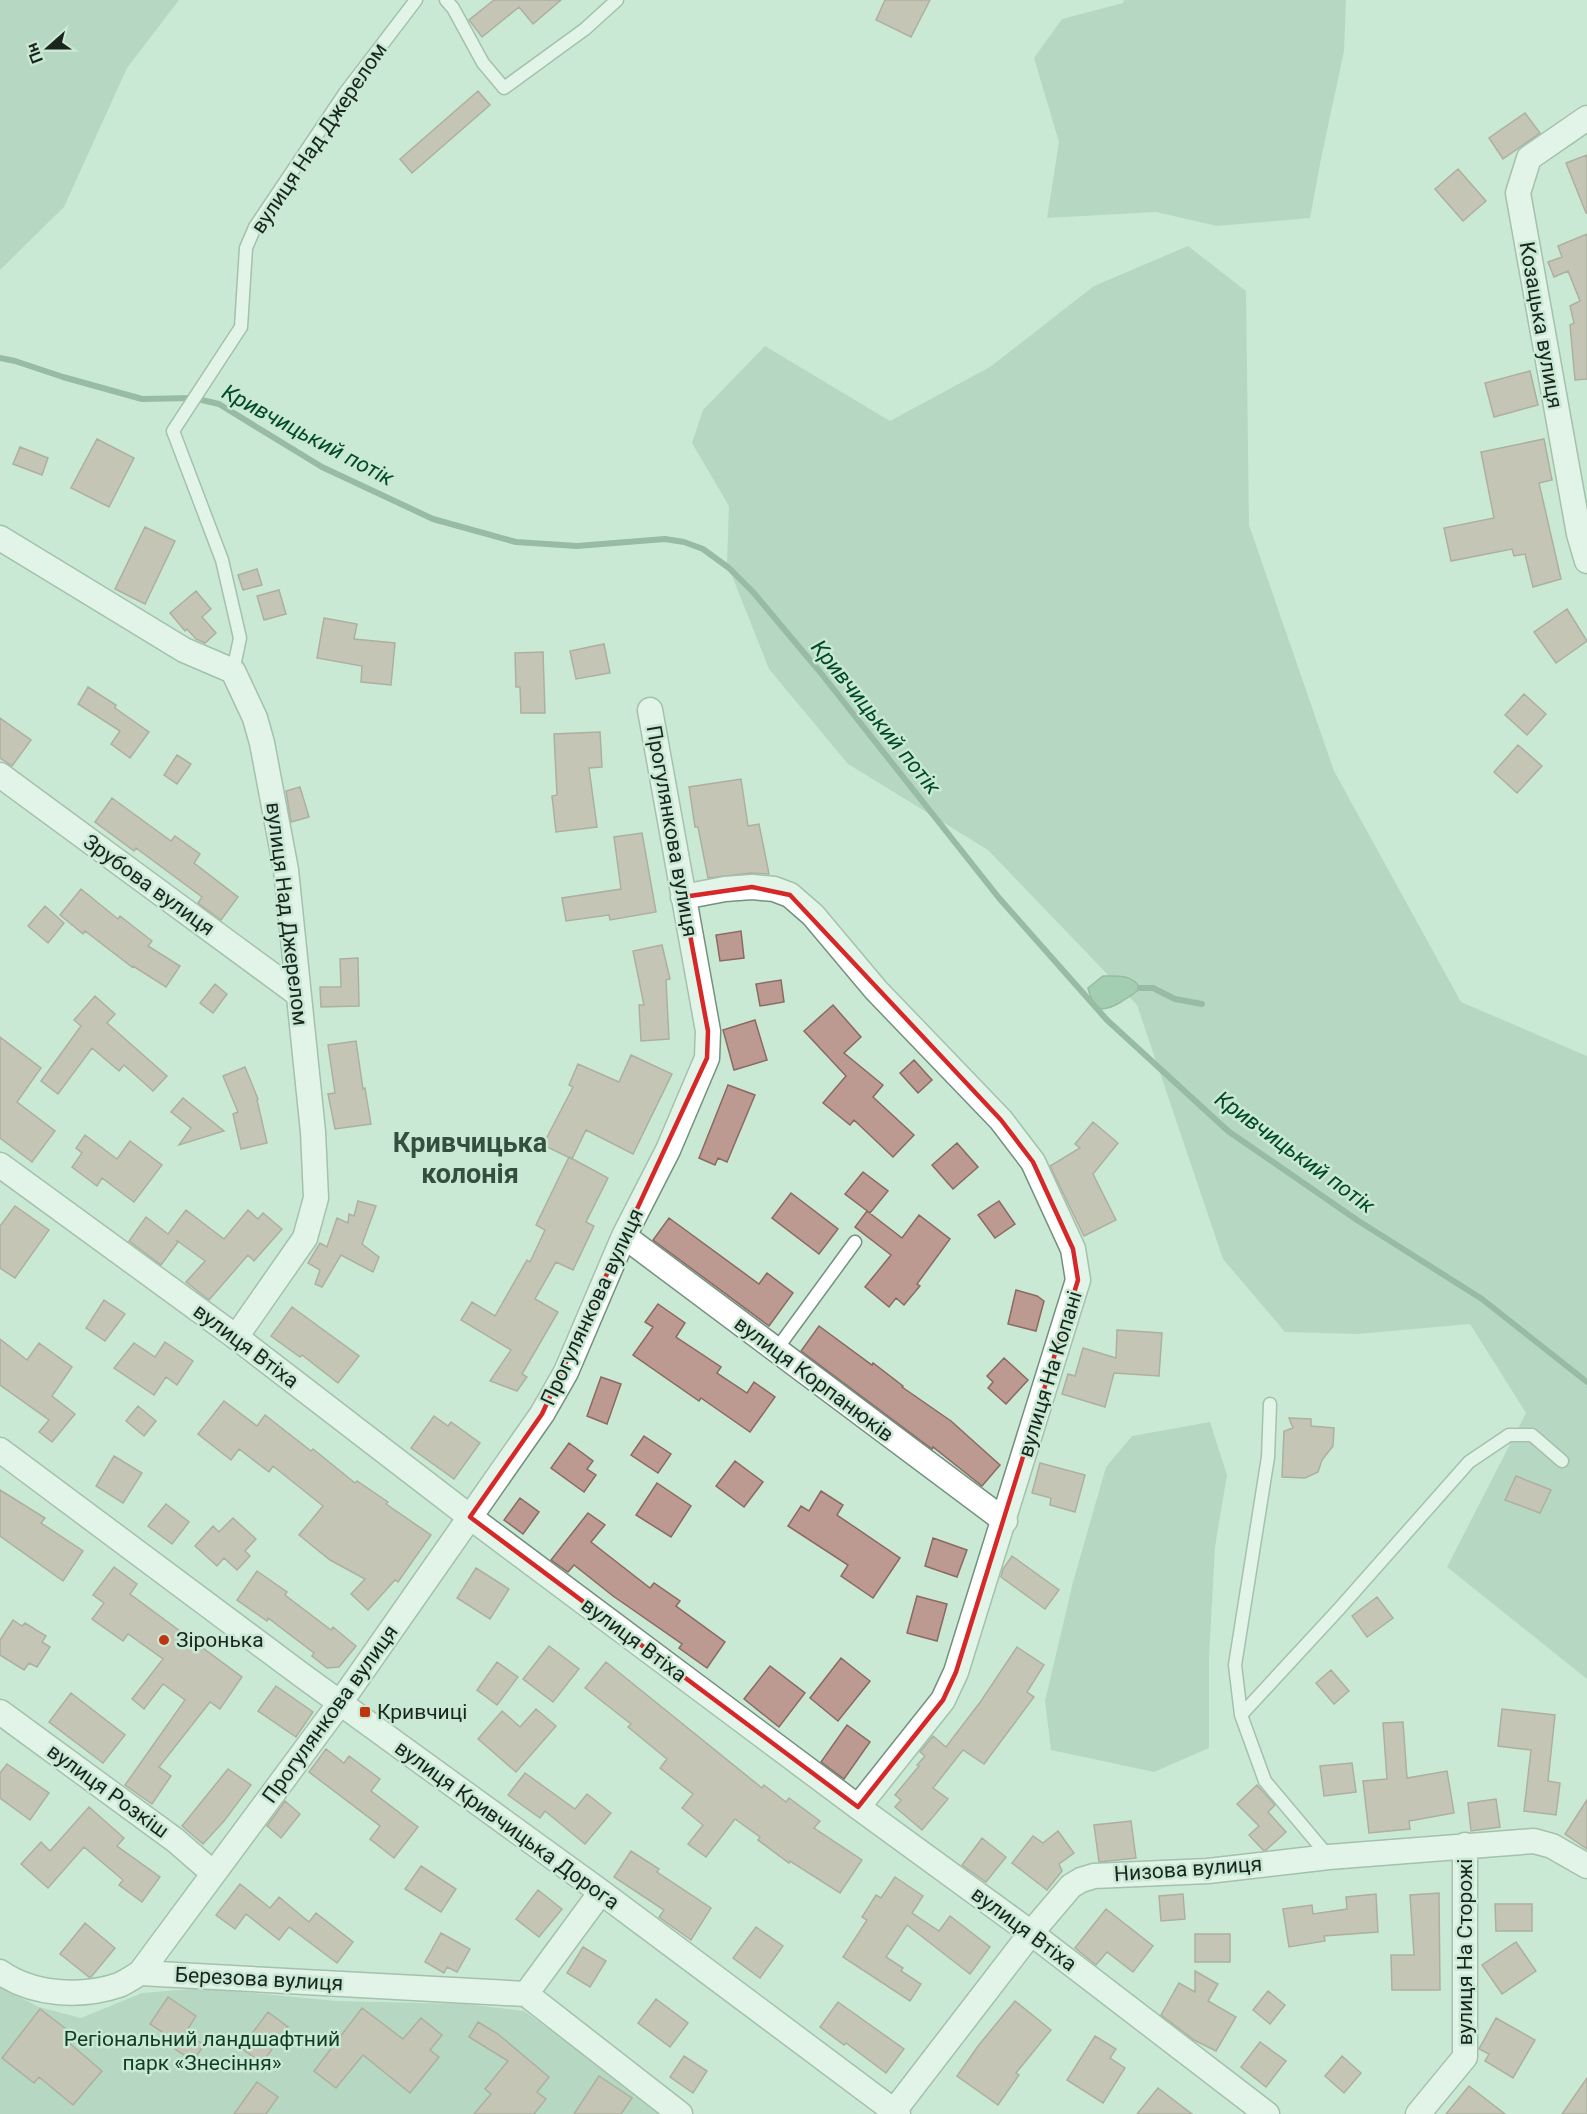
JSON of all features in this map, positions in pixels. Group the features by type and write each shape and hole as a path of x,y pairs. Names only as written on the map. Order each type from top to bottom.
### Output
{"street":[{"name":"Козацька вулиця","path":"1587,118 1529,158 1518,193 1579,534 1587,561"},
{"path":"0,538 184,650 233,671"},
{"name":"вулиця Над Джерелом","path":"233,671 255,718 262,743 286,870 314,1132 315,1198 305,1238 236,1337"},
{"name":"Прогулянкова вулиця","path":"140,1973 340,1703 542,1414 560,1383 624,1236 668,1150 707,1058 708,1031 650,710"},
{"name":"Зрубова вулиця","path":"0,775 298,994"},
{"name":"вулиця На Копані","path":"683,897 725,889 752,887 774,889 790,895 813,915 876,990 1001,1120 1033,1162 1073,1249 1078,1280 1005,1521 956,1672 943,1700 858,1807"},
{"name":"вулиця Втіха","path":"0,1165 236,1337 470,1517 858,1807 1031,1933 1268,2114"},
{"name":"вулиця Корпанюків","path":"624,1236 1005,1521"},
{"name":"вулиця Кривчицька Дорога","path":"0,1450 896,2112"},
{"name":"вулиця Розкіш","path":"0,1712 175,1840 213,1874"},
{"name":"Низова вулиця","path":"896,2112 1031,1933 1071,1886 1081,1880 1094,1876 1208,1870 1329,1857 1534,1841 1552,1846 1587,1866"},
{"name":"вулиця На Сторожі","path":"1418,2114 1465,2056 1465,1845"},
{"path":"600,1892 526,1994 680,2114"},
{"name":"Березова вулиця","path":"0,1972 33,1988 60,1992 91,1990 120,1984 140,1973 526,1994"}],"lane":[{"name":"вулиця Над Джерелом","path":"233,671 240,638 222,560 173,431 241,327 246,248 255,227 345,93 417,0"},
{"path":"446,0 453,8 483,63 504,88 585,29 617,0"},
{"path":"776,1350 855,1242"},
{"path":"1270,1404 1268,1457 1235,1665 1241,1715 1264,1781 1329,1857"},
{"path":"1241,1715 1339,1609 1469,1462 1509,1435 1532,1435 1562,1461"}],"highlighted area":[{"path":"752,887 790,895 1001,1120 1033,1162 1073,1249 1078,1280 956,1672 943,1700 858,1807 470,1517 542,1414 707,1058 708,1031 683,897"}],"green space":[{"path":"0,0 179,0 127,68 64,207 0,270"},
{"path":"1124,0 1346,0 1344,51 1310,218 1217,226 1156,212 1047,218 1059,142 1034,58 1062,19 1123,3"},
{"path":"1188,246 1246,291 1249,525 1334,771 1461,1002 1587,1056 1587,1679 1447,1567 1526,1413 1470,1324 1357,1334 1285,1332 1223,1259 1137,1005 988,850 848,764 769,669 727,563 729,506 692,443 703,410 765,346 890,421 990,367 1094,286"},
{"path":"1210,1422 1227,1475 1215,1547 1209,1657 1209,1748 1154,1772 1051,1750 1045,1701 1073,1582 1106,1467 1132,1436"},
{"name":"Регіональний ландшафтний парк «Знесіння»","path":"0,1987 39,2007 81,2018 142,1993 203,1988 336,2001 466,2004 524,2011 666,2114 0,2114"}],"shaded area":[{"path":"1103,976 1128,978 1137,983 1140,988 1114,1006 1100,1008 1093,1002 1088,988"}],"building":[{"path":"494,0 561,0 533,24 519,7 482,37 469,20"},
{"path":"885,0 930,0 911,37 876,20"},
{"path":"478,91 490,105 412,173 400,159"},
{"path":"1525,113 1540,133 1503,159 1489,138"},
{"path":"1587,155 1587,213 1586,213 1566,163"},
{"path":"1458,169 1486,201 1463,221 1435,189"},
{"path":"1587,234 1587,379 1575,380 1570,325 1574,323 1570,306 1580,301 1568,271 1554,277 1548,262 1562,257 1558,246"},
{"path":"1530,371 1538,405 1494,417 1485,383"},
{"path":"97,439 134,458 109,507 71,488"},
{"path":"1544,439 1552,480 1539,483 1561,579 1533,587 1525,554 1514,556 1512,549 1451,561 1444,528 1494,518 1481,452"},
{"path":"20,447 48,458 42,475 13,464"},
{"path":"145,527 175,541 145,604 115,589"},
{"path":"257,569 262,585 243,590 238,575"},
{"path":"279,590 286,614 264,620 257,596"},
{"path":"196,591 211,609 202,617 216,633 205,643 196,639 187,629 185,631 170,613"},
{"path":"1567,609 1587,641 1556,663 1534,632"},
{"path":"324,618 357,624 354,639 395,643 391,685 361,682 362,666 317,658"},
{"path":"604,644 610,673 576,679 570,651"},
{"path":"543,652 545,713 521,713 520,687 516,687 515,653"},
{"path":"88,687 116,705 115,708 149,732 130,758 111,744 120,731 78,704"},
{"path":"1524,694 1546,714 1527,735 1505,715"},
{"path":"0,718 31,740 12,766 0,758"},
{"path":"600,732 602,767 589,768 597,827 556,832 552,796 557,795 554,734"},
{"path":"1518,745 1542,766 1517,793 1494,772"},
{"path":"177,755 191,764 177,784 164,775"},
{"path":"741,779 748,826 759,824 769,874 751,873 708,878 698,827 695,827 689,787"},
{"path":"300,787 309,817 291,822 286,791"},
{"path":"112,798 171,841 175,836 200,854 194,863 238,897 221,920 198,903 202,897 136,848 134,851 95,822"},
{"path":"642,833 656,912 610,920 609,915 566,921 562,898 621,889 614,837"},
{"path":"81,889 118,919 120,916 152,941 148,946 180,966 166,987 132,967 85,931 83,934 60,915"},
{"path":"45,906 64,923 48,943 28,926"},
{"path":"741,931 744,958 720,961 716,935"},
{"path":"662,945 670,979 666,980 669,1039 641,1041 639,1005 644,1005 633,951"},
{"path":"358,958 359,1006 321,1007 320,987 341,987 340,959"},
{"path":"781,980 784,1002 760,1006 756,984"},
{"path":"215,984 227,994 213,1013 200,1003"},
{"path":"95,996 115,1014 107,1023 167,1076 153,1091 124,1065 119,1071 92,1048 58,1094 41,1081 81,1026 74,1020"},
{"path":"833,1005 861,1037 844,1053 883,1085 873,1097 914,1135 893,1157 854,1120 850,1125 823,1103 846,1076 804,1031"},
{"path":"755,1020 767,1060 734,1070 723,1030"},
{"path":"0,1037 41,1068 17,1102 55,1131 32,1162 0,1138"},
{"path":"356,1041 371,1124 335,1129 328,1094 335,1093 328,1045"},
{"path":"631,1055 672,1074 633,1154 586,1130 572,1159 543,1145 573,1087 569,1085 578,1064 619,1082"},
{"path":"914,1060 932,1080 918,1093 900,1073"},
{"path":"245,1067 258,1099 267,1143 241,1149 233,1114 238,1112 223,1076"},
{"path":"728,1085 755,1095 727,1162 718,1158 715,1165 699,1158"},
{"path":"183,1098 224,1131 179,1145 191,1128 171,1112"},
{"path":"1093,1122 1118,1143 1093,1174 1116,1220 1084,1236 1050,1166 1080,1148 1075,1144"},
{"path":"85,1135 117,1159 130,1141 162,1165 134,1202 102,1178 97,1186 72,1167 82,1153 76,1148"},
{"path":"957,1143 978,1167 953,1189 932,1165"},
{"path":"569,1157 608,1178 586,1222 594,1226 573,1270 556,1262 535,1299 558,1312 522,1374 527,1377 517,1391 490,1381 511,1350 461,1320 472,1302 495,1316 527,1260 530,1262 545,1230 536,1225"},
{"path":"863,1172 888,1191 870,1213 845,1194"},
{"path":"791,1193 838,1229 819,1254 772,1218"},
{"path":"358,1201 376,1206 362,1244 379,1257 373,1272 341,1255 322,1287 315,1284 320,1270 308,1263 320,1243 327,1247 337,1218 348,1223 349,1214 354,1216"},
{"path":"999,1201 1015,1224 995,1238 978,1215"},
{"path":"15,1206 49,1230 15,1278 0,1268 0,1226"},
{"path":"186,1210 224,1239 248,1210 258,1219 263,1213 282,1229 254,1261 248,1255 209,1300 186,1282 205,1261 176,1240 178,1242 161,1265 129,1241 146,1217 168,1234"},
{"path":"867,1211 902,1238 919,1215 950,1239 917,1284 920,1286 904,1305 896,1298 889,1307 865,1287 891,1255 855,1227"},
{"path":"669,1218 759,1284 767,1273 793,1293 769,1326 653,1240"},
{"path":"1016,1290 1037,1296 1044,1301 1036,1331 1008,1324"},
{"path":"104,1300 125,1314 105,1341 86,1328"},
{"path":"658,1304 685,1323 676,1337 721,1367 717,1373 747,1393 754,1382 775,1397 750,1432 701,1398 699,1401 633,1355 653,1327 645,1322"},
{"path":"292,1307 359,1356 338,1383 302,1355 300,1357 271,1336"},
{"path":"819,1326 951,1421 1000,1465 982,1486 933,1447 932,1449 801,1351"},
{"path":"1117,1330 1162,1333 1159,1376 1114,1373 1105,1407 1062,1394 1068,1374 1075,1376 1083,1348 1116,1358"},
{"path":"0,1339 27,1360 39,1343 72,1367 52,1396 75,1414 52,1442 39,1432 49,1420 0,1385"},
{"path":"165,1342 193,1361 177,1385 166,1377 154,1395 114,1368 134,1343 155,1357"},
{"path":"1004,1358 1028,1380 1006,1404 988,1388 993,1382 987,1376"},
{"path":"601,1377 621,1384 607,1424 587,1416"},
{"path":"224,1401 257,1426 265,1415 311,1451 313,1449 355,1483 357,1481 388,1502 386,1504 431,1535 398,1582 395,1580 368,1610 351,1594 365,1579 330,1560 299,1535 323,1506 273,1466 269,1472 239,1449 231,1460 198,1434"},
{"path":"138,1406 156,1421 144,1436 126,1421"},
{"path":"434,1416 448,1426 451,1422 480,1443 454,1479 411,1448"},
{"path":"1289,1418 1311,1419 1311,1426 1334,1428 1333,1446 1322,1460 1318,1472 1305,1478 1282,1477 1284,1431 1293,1428"},
{"path":"644,1436 671,1454 658,1473 631,1455"},
{"path":"569,1443 593,1461 587,1469 596,1475 584,1492 551,1468"},
{"path":"114,1456 142,1473 123,1503 96,1486"},
{"path":"735,1461 763,1482 744,1507 716,1486"},
{"path":"1040,1463 1085,1475 1075,1512 1050,1505 1051,1498 1032,1493"},
{"path":"1516,1476 1551,1490 1540,1513 1505,1500"},
{"path":"657,1483 691,1506 671,1537 636,1515"},
{"path":"0,1490 45,1518 41,1523 83,1551 63,1581 0,1536"},
{"path":"821,1491 843,1505 837,1515 900,1558 873,1598 841,1576 848,1565 788,1526 801,1506 809,1511"},
{"path":"520,1498 539,1512 523,1534 504,1520"},
{"path":"166,1504 189,1522 172,1544 148,1526"},
{"path":"588,1513 605,1525 591,1542 650,1588 654,1583 680,1601 676,1606 725,1642 707,1668 679,1648 682,1644 613,1596 574,1565 568,1572 551,1560"},
{"path":"233,1518 256,1539 245,1551 250,1556 237,1570 224,1558 217,1566 195,1546 213,1526 219,1532"},
{"path":"933,1538 967,1550 957,1577 925,1566"},
{"path":"1012,1556 1059,1590 1045,1609 1001,1577 1003,1569"},
{"path":"114,1567 137,1584 130,1594 242,1677 220,1709 210,1702 159,1767 171,1776 152,1804 125,1785 185,1700 163,1684 144,1709 132,1699 163,1659 128,1634 123,1641 92,1619 104,1603 93,1595"},
{"path":"476,1568 509,1589 490,1619 457,1598"},
{"path":"257,1571 287,1592 285,1595 331,1630 333,1627 356,1646 339,1667 327,1668 312,1656 314,1653 268,1618 267,1621 237,1600"},
{"path":"917,1596 947,1604 937,1641 907,1633"},
{"path":"1377,1597 1393,1618 1367,1637 1352,1616"},
{"path":"13,1620 22,1626 25,1623 46,1636 42,1642 50,1647 37,1667 29,1663 24,1670 0,1655 0,1640"},
{"path":"549,1646 579,1669 553,1702 523,1679"},
{"path":"1017,1647 1044,1665 1027,1692 1034,1697 984,1764 963,1750 933,1788 948,1799 922,1830 895,1807 901,1800 895,1795 919,1766 917,1765 925,1756 920,1752 933,1736 946,1747 981,1701"},
{"path":"841,1658 870,1681 838,1721 810,1698"},
{"path":"497,1662 518,1677 497,1705 477,1690"},
{"path":"606,1662 762,1788 764,1785 786,1802 789,1798 820,1821 814,1828 862,1860 840,1893 790,1861 789,1863 758,1840 760,1837 735,1819 706,1857 688,1844 703,1825 682,1808 693,1794 660,1768 667,1759 628,1727 631,1724 585,1688"},
{"path":"770,1666 805,1693 779,1727 744,1699"},
{"path":"1331,1670 1349,1691 1334,1704 1316,1683"},
{"path":"276,1686 313,1712 296,1737 258,1711"},
{"path":"71,1693 125,1735 103,1763 49,1722"},
{"path":"536,1709 556,1726 516,1772 478,1739 502,1711 520,1727"},
{"path":"1502,1709 1555,1715 1548,1781 1560,1783 1556,1815 1524,1811 1531,1750 1498,1746"},
{"path":"1403,1722 1407,1778 1447,1771 1454,1813 1409,1821 1410,1829 1369,1833 1363,1781 1387,1779 1383,1723"},
{"path":"847,1725 870,1742 844,1779 821,1762"},
{"path":"326,1749 344,1763 349,1756 380,1779 371,1791 418,1827 394,1858 370,1839 380,1826 309,1772"},
{"path":"1352,1763 1356,1792 1324,1796 1320,1766"},
{"path":"7,1764 49,1793 30,1820 0,1798 0,1773"},
{"path":"228,1769 251,1785 203,1844 182,1826"},
{"path":"525,1773 575,1809 587,1794 611,1813 585,1844 545,1811 540,1818 508,1795"},
{"path":"1257,1785 1275,1805 1268,1812 1286,1832 1266,1850 1263,1850 1249,1835 1259,1826 1237,1804"},
{"path":"1496,1799 1500,1827 1471,1831 1468,1803"},
{"path":"1587,1800 1587,1849 1565,1834"},
{"path":"285,1801 300,1814 281,1838 267,1826"},
{"path":"89,1807 124,1838 117,1846 160,1877 142,1902 119,1885 123,1880 84,1847 48,1888 21,1864 41,1842 50,1851"},
{"path":"1131,1821 1136,1858 1099,1862 1094,1825"},
{"path":"1058,1831 1074,1853 1059,1864 1062,1871 1047,1890 1012,1863 1033,1836 1043,1843"},
{"path":"982,1838 1006,1857 986,1882 962,1865"},
{"path":"631,1851 659,1869 657,1872 711,1908 691,1940 659,1917 664,1910 614,1877"},
{"path":"421,1866 456,1889 441,1912 405,1889"},
{"path":"895,1877 923,1896 912,1913 939,1931 950,1916 990,1947 970,1974 907,1925 886,1957 903,1968 901,1971 921,1984 910,2001 843,1957 867,1920 862,1917 876,1895 881,1898"},
{"path":"240,1884 270,1908 279,1897 309,1922 316,1913 353,1942 337,1963 289,1927 279,1940 246,1914 235,1929 216,1915"},
{"path":"538,1890 562,1909 539,1937 516,1919"},
{"path":"1439,1893 1440,1990 1392,1990 1391,1955 1414,1955 1410,1895"},
{"path":"1183,1894 1185,1919 1161,1921 1159,1896"},
{"path":"1376,1894 1378,1932 1324,1936 1325,1941 1289,1947 1283,1909 1312,1905 1313,1914 1347,1909 1346,1897"},
{"path":"1495,1904 1532,1904 1532,1931 1496,1931"},
{"path":"1106,1909 1153,1946 1133,1972 1107,1952 1096,1965 1075,1948"},
{"path":"85,1923 115,1948 91,1977 60,1954"},
{"path":"756,1927 783,1946 760,1978 733,1958"},
{"path":"441,1933 470,1949 457,1972 447,1967 444,1973 425,1962"},
{"path":"1195,1934 1230,1934 1230,1962 1195,1962"},
{"path":"1516,1942 1536,1971 1502,1994 1482,1965"},
{"path":"583,1947 606,1961 590,1987 567,1973"},
{"path":"1195,1971 1218,1984 1208,2001 1236,2017 1216,2051 1194,2040 1161,2015 1179,1983 1195,1992"},
{"path":"1268,1991 1285,2005 1270,2024 1253,2010"},
{"path":"168,1997 196,2016 181,2040 186,2033 204,2045 193,2061 175,2049 179,2043 150,2024"},
{"path":"656,1999 688,2023 670,2047 638,2023"},
{"path":"1015,2001 1051,2030 1016,2073 1019,2075 998,2105 957,2076"},
{"path":"838,2002 904,2049 886,2073 820,2027"},
{"path":"362,2008 403,2039 421,2018 442,2035 430,2050 439,2057 410,2093 363,2055 336,2088 314,2071"},
{"path":"40,2009 73,2034 67,2041 102,2071 73,2105 39,2077 34,2083 2,2058"},
{"path":"268,2012 288,2027 262,2063 241,2048"},
{"path":"1496,2018 1535,2040 1513,2078 1485,2061 1489,2054 1479,2049"},
{"path":"478,2022 498,2034 549,2077 537,2092 546,2099 534,2114 474,2114 491,2094 485,2089 508,2061 469,2037"},
{"path":"1095,2036 1116,2049 1110,2058 1125,2068 1103,2103 1067,2080"},
{"path":"1260,2042 1286,2061 1266,2087 1241,2067"},
{"path":"684,2056 707,2071 693,2093 670,2077"},
{"path":"1342,2056 1361,2073 1344,2093 1325,2076"},
{"path":"599,2076 632,2098 621,2114 574,2114"},
{"path":"1587,2078 1587,2114 1562,2114"},
{"path":"257,2082 278,2097 266,2114 234,2114"},
{"path":"1469,2086 1505,2114 1446,2114"},
{"path":"1158,2088 1192,2114 1137,2114"}],"waterway":[{"name":"Кривчицький потік","path":"0,358 142,399 193,398 219,404 322,467 433,519 516,542 577,546 665,539 684,542 703,549 729,568 753,592 820,672 999,898 1107,1020 1228,1131 1357,1220 1482,1299 1587,1382"},
{"path":"1140,988 1153,988 1175,999 1202,1004"}],"place":[{"name":"Зіронька","path":"164,1640"},
{"name":"Кривчиці","path":"365,1712"}],"district":[{"name":"Кривчицька колонія","path":"470,1158"}]}
